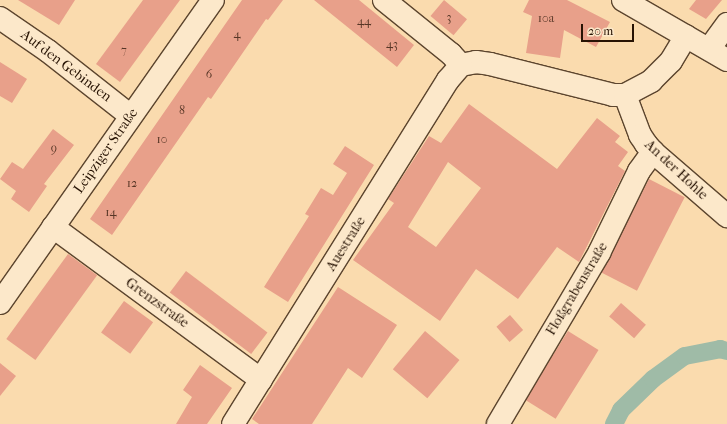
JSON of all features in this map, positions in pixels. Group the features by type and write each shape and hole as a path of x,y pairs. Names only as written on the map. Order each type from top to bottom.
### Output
{"street":[{"name":"Leipziger Straße","path":"0,303 213,0"},
{"path":"384,0 451,54 461,65 476,62 490,64 613,95 625,95 651,81 662,71 686,36"},
{"path":"623,0 718,55 727,24"},
{"name":"Auf den Gebinden","path":"0,18 48,51 131,116"},
{"name":"Auestraße","path":"233,424 448,80 461,65"},
{"name":"An der Hohle","path":"625,95 640,135 653,152 727,216"},
{"name":"Floßgrabenstraße","path":"498,424 602,247 639,171 653,152"},
{"name":"Grenzstraße","path":"53,227 261,380"}],"building":[{"path":"18,0 75,0 59,25"},
{"path":"143,0 180,0 120,82 96,64"},
{"path":"242,0 283,0 268,20 266,19 211,99 208,97 112,235 90,219"},
{"path":"314,0 359,0 414,45 397,67"},
{"path":"444,0 467,19 453,35 431,16"},
{"path":"529,0 567,0 610,22 596,47 564,30 560,58 526,53 532,16 523,12"},
{"path":"696,0 722,0 706,19 689,9"},
{"path":"0,62 27,79 12,103 0,96"},
{"path":"469,104 557,169 597,118 620,136 615,142 628,152 618,166 625,171 579,262 557,247 518,299 476,269 440,321 353,260 394,203 388,199 429,136 441,143","holes":["448,162 481,188 436,247 408,227"]},
{"path":"53,129 74,145 44,184 47,186 29,212 11,199 16,191 0,179 12,162 23,169"},
{"path":"345,146 374,165 288,302 264,287 309,216 305,214 321,188 333,195 347,173 333,164"},
{"path":"649,179 685,197 637,291 601,273"},
{"path":"68,254 97,275 35,360 6,339"},
{"path":"186,271 267,332 251,354 170,293"},
{"path":"338,287 397,325 362,378 348,368 312,424 259,424 252,419"},
{"path":"124,301 153,322 130,354 101,333"},
{"path":"621,303 646,325 634,338 609,317"},
{"path":"510,315 523,330 510,342 496,327"},
{"path":"425,331 459,360 427,398 393,369"},
{"path":"568,331 599,350 556,419 525,400"},
{"path":"0,363 16,376 0,396"},
{"path":"200,365 232,388 207,424 176,424 192,397 183,390"}],"waterway":[{"path":"614,424 621,410 653,379 685,356 720,349 727,351"}]}
